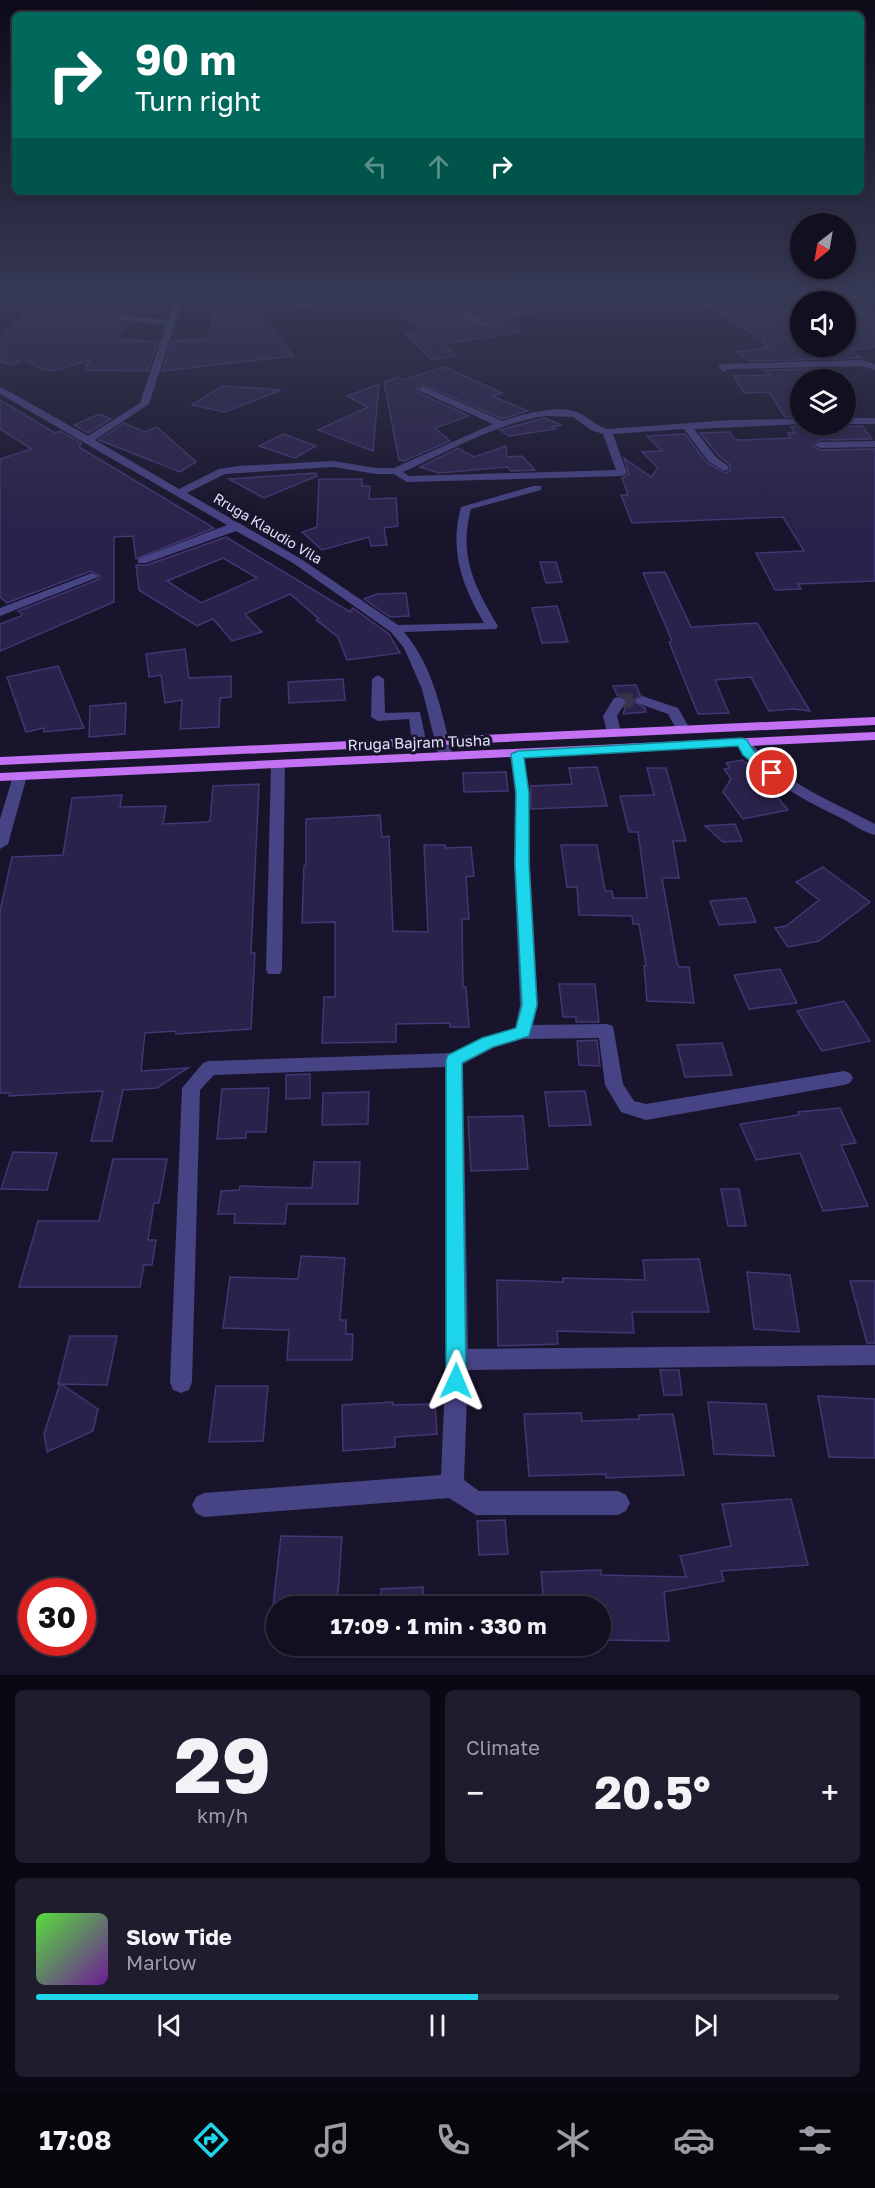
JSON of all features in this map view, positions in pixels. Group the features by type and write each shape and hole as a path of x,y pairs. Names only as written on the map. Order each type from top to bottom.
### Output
{"main road":[{"name":"Rruga Bajram Tusha","path":"0,762 442,739 875,721"},
{"name":"Rruga Bajram Tusha","path":"0,777 875,736"}],"street":[{"path":"87,441 144,404 154,373"},
{"path":"423,389 501,424"},
{"name":"Rruga Klaudio Vila","path":"0,390 297,561 395,629 410,647 429,689 446,757"},
{"path":"180,493 223,471 238,469 333,464 376,471 396,471 501,424 525,416 568,412 580,417 594,428 607,432 730,423 790,422"},
{"path":"856,421 875,421"},
{"path":"687,426 712,459 724,468"},
{"path":"396,471 407,479 622,473 607,432"},
{"path":"820,445 875,444"},
{"path":"395,629 492,626 470,588 462,551 460,522 466,507 537,488"},
{"path":"142,561 225,529 238,527"},
{"path":"0,612 92,576"},
{"path":"378,679 378,717 416,715 419,741"},
{"path":"642,700 673,711 683,729"},
{"path":"614,732 610,716 619,701"},
{"path":"742,742 748,752 772,773 875,830"},
{"path":"518,754 522,793 522,864 530,1005 523,1032"},
{"path":"274,970 278,764"},
{"path":"0,844 20,776"},
{"path":"181,1382 191,1088 209,1068 454,1060 487,1043 523,1032 607,1031 614,1085 627,1107 646,1112 844,1078"},
{"path":"452,1486 457,1360 454,1060"},
{"path":"457,1360 875,1356"},
{"path":"204,1505 452,1486 476,1503 618,1503"}],"building":[{"path":"425,373 459,373 502,393 492,396 528,411 502,419 422,384 416,389 419,393 469,416 435,428 450,441 404,461 399,460 384,382 398,377 402,380"},
{"path":"790,373 790,417 785,417 769,392 744,393 734,376"},
{"path":"379,384 373,451 318,430 368,407 347,396"},
{"path":"222,386 281,390 225,412 192,405"},
{"path":"0,400 55,433 60,431 81,443 79,447 214,528 136,559 133,536 114,537 114,602 0,651 0,624 21,616 22,614 18,611 97,580 100,576 91,571 7,603 0,597 0,459 32,449 0,429"},
{"path":"99,414 111,419 88,433 74,425"},
{"path":"545,418 561,425 552,427 555,429 509,436 500,430"},
{"path":"124,423 145,432 157,427 196,462 180,472 99,440"},
{"path":"856,426 862,426 872,439 820,440 813,446 820,450 875,449 875,581 798,584 801,589 775,590 756,553 804,551 783,517 632,523 621,495 628,495 622,478 629,474 624,458 651,477 658,468 642,452 662,451 647,436 685,434 706,462 725,473 730,471 729,464 718,455 700,433 730,432 734,439 742,440 791,438 788,433 790,435 856,435"},
{"path":"283,434 316,446 295,458 259,446"},
{"path":"506,446 507,457 522,456 535,470 511,471 507,467 439,473 420,467 458,448 474,457"},
{"path":"316,473 317,476 264,498 229,479"},
{"path":"319,479 362,479 362,486 370,486 369,499 396,498 398,526 384,528 387,545 371,546 369,537 322,550 302,532 317,527"},
{"path":"226,537 350,612 353,608 389,634 400,653 347,660 338,637 316,620 319,619 290,594 245,614 262,632 232,641 213,619 197,626 139,590 136,565 147,565","holes":["223,558 257,578 201,603 167,581"]},
{"path":"540,562 556,562 562,582 546,583"},
{"path":"665,572 691,627 757,623 810,711 793,709 769,711 751,677 715,680 729,713 698,714 669,642 672,641 643,573"},
{"path":"406,593 409,616 390,617 364,599 377,594"},
{"path":"557,606 568,642 542,643 532,608"},
{"path":"185,649 189,678 231,676 231,697 220,698 219,727 180,729 182,700 165,703 161,675 149,677 146,654"},
{"path":"58,666 84,728 44,732 44,728 26,732 7,677"},
{"path":"343,679 345,700 289,703 288,682"},
{"path":"636,685 640,695 633,701 645,708 646,712 623,714 628,700 617,695 613,686"},
{"path":"126,703 125,734 89,737 90,706"},
{"path":"742,760 754,768 788,810 743,819 723,792 731,779 724,769 730,768 726,763"},
{"path":"597,767 607,806 531,809 531,786 572,784 569,768"},
{"path":"647,768 666,768 686,841 673,841 679,878 662,878 677,963 679,967 689,967 694,1003 647,1001 644,966 646,966 639,924 633,924 632,916 579,915 577,887 567,887 561,845 597,845 605,891 612,891 613,898 647,898 638,832 629,832 620,796 654,795"},
{"path":"506,772 508,791 464,792 463,773"},
{"path":"259,784 251,953 255,953 251,1029 176,1034 176,1031 145,1033 141,1071 188,1068 157,1088 123,1090 112,1141 91,1141 103,1091 9,1096 10,1093 0,1093 0,911 12,857 63,855 72,798 122,795 120,807 166,806 163,824 206,822 210,821 213,786"},
{"path":"380,815 382,837 389,836 393,931 428,932 424,845 445,845 445,848 471,847 474,876 466,877 469,919 462,919 463,987 466,987 469,1027 450,1027 450,1023 396,1024 396,1042 322,1043 324,997 335,997 335,922 302,923 306,819"},
{"path":"735,824 742,841 723,842 705,826"},
{"path":"823,867 870,902 819,941 788,947 775,928 786,926 819,900 796,882"},
{"path":"746,898 756,922 719,925 710,901"},
{"path":"780,969 797,1003 749,1009 734,975"},
{"path":"559,984 595,984 599,1022 576,1022 576,1017 563,1017"},
{"path":"844,1001 870,1041 822,1051 797,1011"},
{"path":"597,1040 600,1066 579,1065 577,1041"},
{"path":"722,1043 732,1075 685,1077 677,1045"},
{"path":"310,1074 310,1098 286,1099 286,1075"},
{"path":"269,1088 266,1132 246,1132 246,1138 217,1139 222,1089"},
{"path":"585,1091 591,1125 549,1126 545,1092"},
{"path":"369,1092 368,1124 322,1125 323,1093"},
{"path":"840,1108 856,1143 841,1145 868,1206 823,1211 800,1153 756,1160 740,1124 799,1115 798,1112"},
{"path":"523,1116 528,1169 471,1171 468,1117"},
{"path":"13,1152 57,1153 47,1190 1,1189"},
{"path":"113,1159 167,1159 159,1203 154,1203 148,1240 156,1240 152,1265 144,1265 140,1287 19,1287 38,1221 99,1221"},
{"path":"314,1162 360,1162 358,1204 287,1204 285,1224 234,1223 235,1214 218,1214 221,1191 239,1190 240,1186 312,1188"},
{"path":"721,1189 739,1189 746,1226 728,1226"},
{"path":"301,1256 345,1258 340,1320 346,1320 346,1334 353,1334 352,1360 287,1360 289,1330 223,1328 230,1277 298,1279"},
{"path":"699,1259 709,1312 632,1312 634,1333 557,1331 558,1344 498,1346 497,1280 563,1282 563,1278 645,1280 643,1260"},
{"path":"747,1272 790,1275 799,1332 754,1329"},
{"path":"850,1281 875,1281 875,1343 867,1343"},
{"path":"70,1336 117,1336 107,1385 61,1384 98,1409 93,1431 47,1452 44,1434 60,1384 58,1384"},
{"path":"660,1370 679,1370 682,1395 664,1395"},
{"path":"216,1386 268,1386 263,1441 209,1442"},
{"path":"818,1396 875,1399 875,1458 829,1457"},
{"path":"393,1402 393,1405 435,1404 437,1434 395,1437 395,1447 343,1451 342,1405"},
{"path":"708,1402 766,1404 774,1456 714,1454"},
{"path":"581,1413 582,1421 639,1419 639,1415 673,1414 684,1475 606,1478 606,1474 529,1476 524,1414"},
{"path":"791,1499 808,1565 721,1571 724,1581 664,1592 669,1641 611,1640 611,1596 543,1596 541,1572 601,1570 601,1575 686,1577 680,1556 731,1546 722,1504"},
{"path":"505,1520 508,1554 479,1555 477,1521"},
{"path":"281,1536 342,1537 338,1596 274,1596"},
{"path":"423,1587 423,1596 381,1596 381,1589"}],"tunnel":[{"path":"619,701 642,700"}],"route":[{"path":"456,1381 454,1060 487,1043 523,1032 530,1005 522,864 522,793 518,754 742,742 748,752 772,773"}]}
